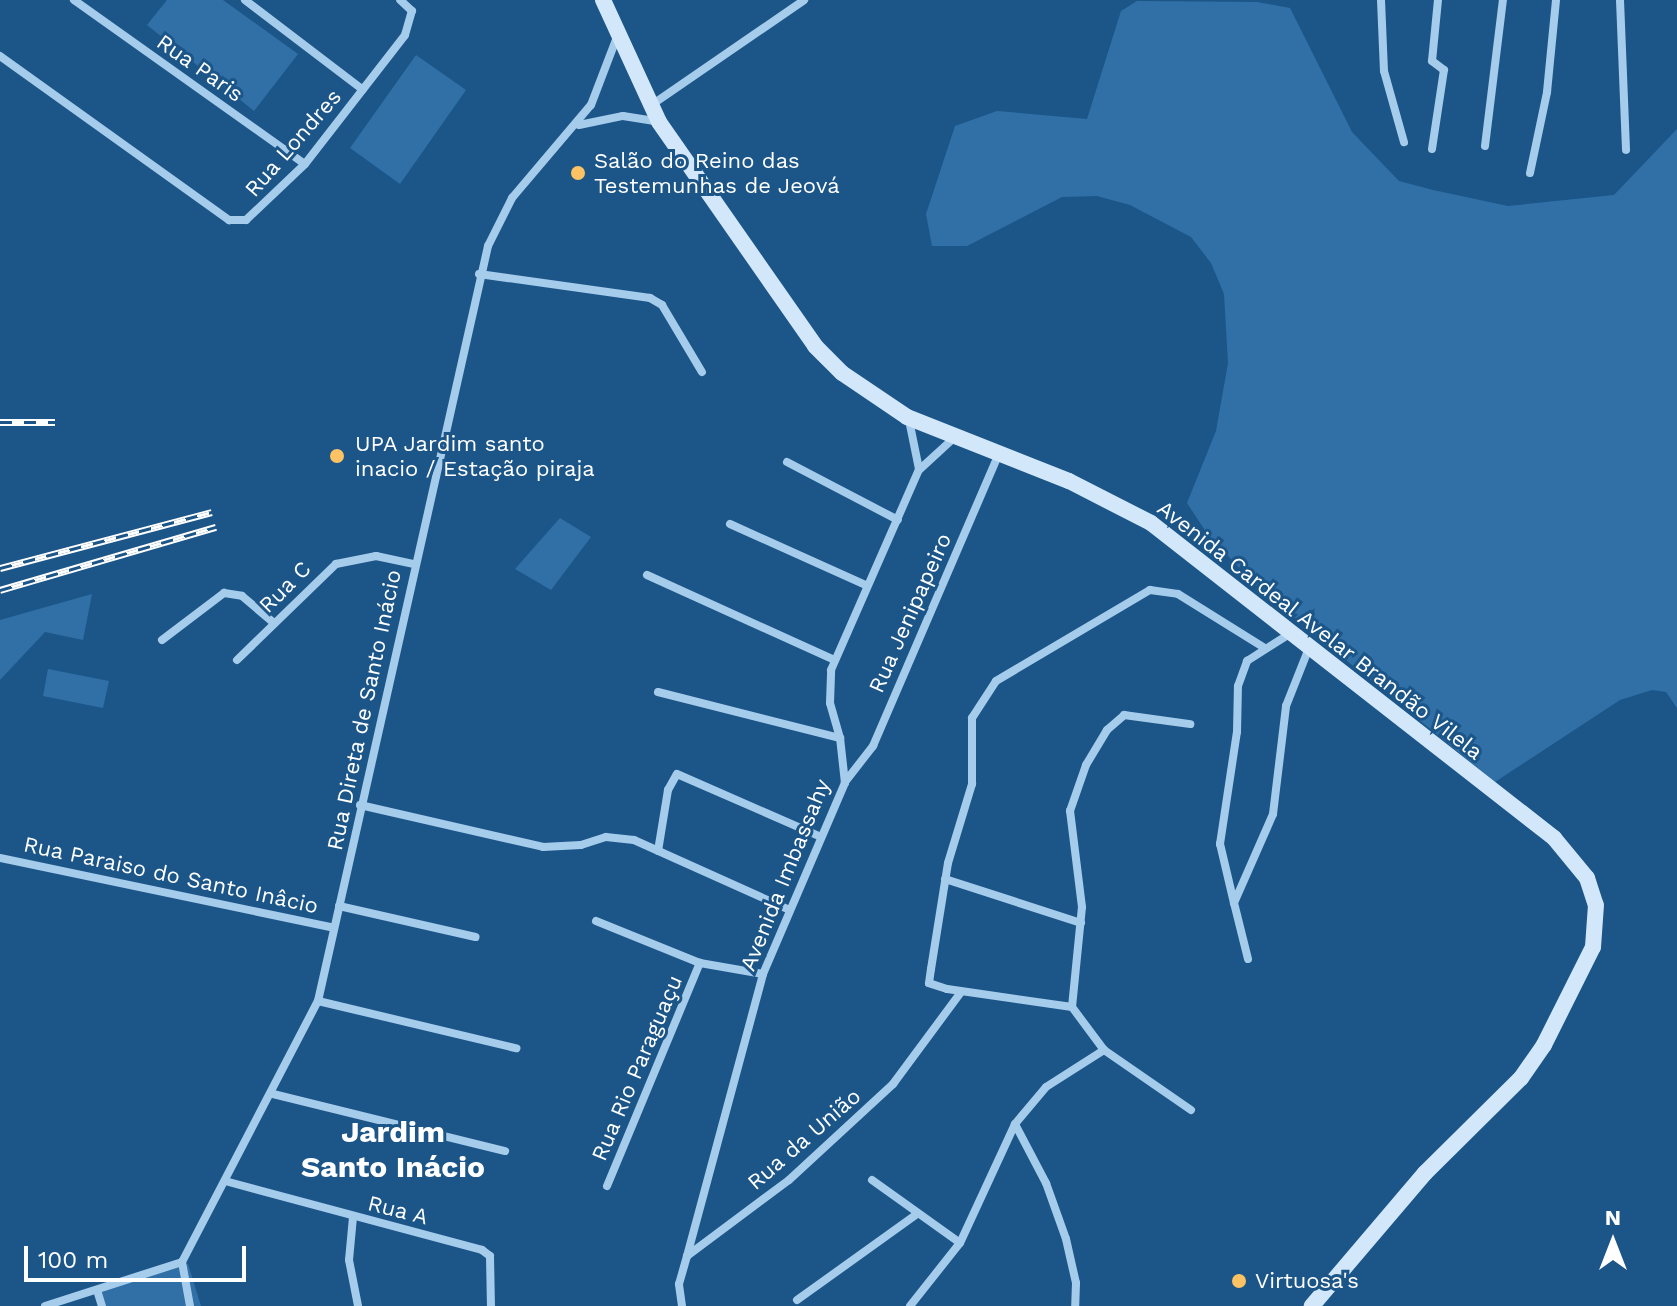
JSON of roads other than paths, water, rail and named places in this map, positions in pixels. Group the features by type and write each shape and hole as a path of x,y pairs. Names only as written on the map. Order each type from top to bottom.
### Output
{"main road":[{"name":"Avenida Cardeal Avelar Brandão Vilela","path":"603,0 659,122 815,346 864,393 907,417 1110,499 1151,523 1569,852 1587,878 1597,918 1593,947 1580,979 1521,1078 1425,1173 1312,1306"}],"street":[{"name":"Rua Paris","path":"74,0 305,164"},
{"path":"245,0 363,90"},
{"name":"Rua Londres","path":"0,56 229,220 252,219 305,164 413,21 412,11 400,0"},
{"path":"650,106 804,0"},
{"path":"1381,0 1384,71 1404,142"},
{"path":"1432,149 1444,70 1432,61 1438,0"},
{"path":"1485,146 1503,0"},
{"path":"1530,173 1547,92 1556,0"},
{"path":"1620,0 1626,150"},
{"name":"Rua Direta de Santo Inácio","path":"182,1262 273,1094 318,1001 479,274 512,198 578,125 601,84 617,36"},
{"path":"578,125 623,116 659,122"},
{"path":"479,274 650,298 662,305 702,372"},
{"path":"907,417 919,470"},
{"name":"Avenida Imbassahy","path":"687,1256 763,974 845,783 840,738 830,703 834,660 919,470 937,448 957,436"},
{"name":"Rua Jenipapeiro","path":"845,783 873,746 999,453"},
{"path":"787,462 898,520"},
{"path":"730,524 866,585"},
{"name":"Rua C","path":"237,660 336,564 376,556 414,564"},
{"path":"647,575 834,660"},
{"path":"1072,1007 961,992 929,983 945,879 972,784 972,718 983,694 1011,670 1150,590 1178,594 1263,647"},
{"path":"162,640 224,593 242,596 274,623"},
{"path":"1248,959 1221,863 1223,816 1237,732 1238,686 1247,661 1263,647 1291,633"},
{"path":"1234,903 1273,814 1286,706 1309,648"},
{"path":"658,692 840,738"},
{"path":"1190,724 1124,715 1090,758 1070,811 1080,871 1081,923 1072,1007 1104,1050 1191,1110"},
{"path":"658,851 670,781 684,776 821,837"},
{"path":"360,805 528,844 565,847 620,837 790,910"},
{"name":"Rua Paraiso do Santo Inâcio","path":"0,858 334,928"},
{"path":"945,879 1081,923"},
{"path":"339,906 476,937"},
{"path":"596,921 700,963 763,974"},
{"name":"Rua Rio Paraguaçu","path":"607,1186 700,963"},
{"name":"Rua da União","path":"687,1256 789,1180 893,1084 961,992"},
{"path":"318,1001 516,1048"},
{"path":"910,1306 960,1243 1015,1124 1046,1087 1104,1050"},
{"path":"273,1094 505,1151"},
{"path":"1015,1124 1046,1183 1072,1261 1075,1306"},
{"path":"872,1180 960,1243"},
{"name":"Rua A","path":"225,1181 471,1247 490,1256 491,1306"},
{"path":"797,1300 917,1214"},
{"path":"353,1217 349,1260 358,1306"},
{"path":"682,1306 679,1284 687,1256"},
{"path":"45,1306 182,1262 190,1306"},
{"path":"97,1290 102,1306"}],"railway":[{"path":"0,422 55,422"},
{"path":"0,568 212,512"},
{"path":"0,590 216,527"}],"place":[{"name":"Salão do Reino das Testemunhas de Jeová","path":"578,173"},
{"name":"UPA Jardim santo inacio / Estação piraja","path":"337,456"},
{"name":"Virtuosa's","path":"1239,1281"}],"district":[{"name":"Jardim Santo Inácio","path":"393,1149"}]}
